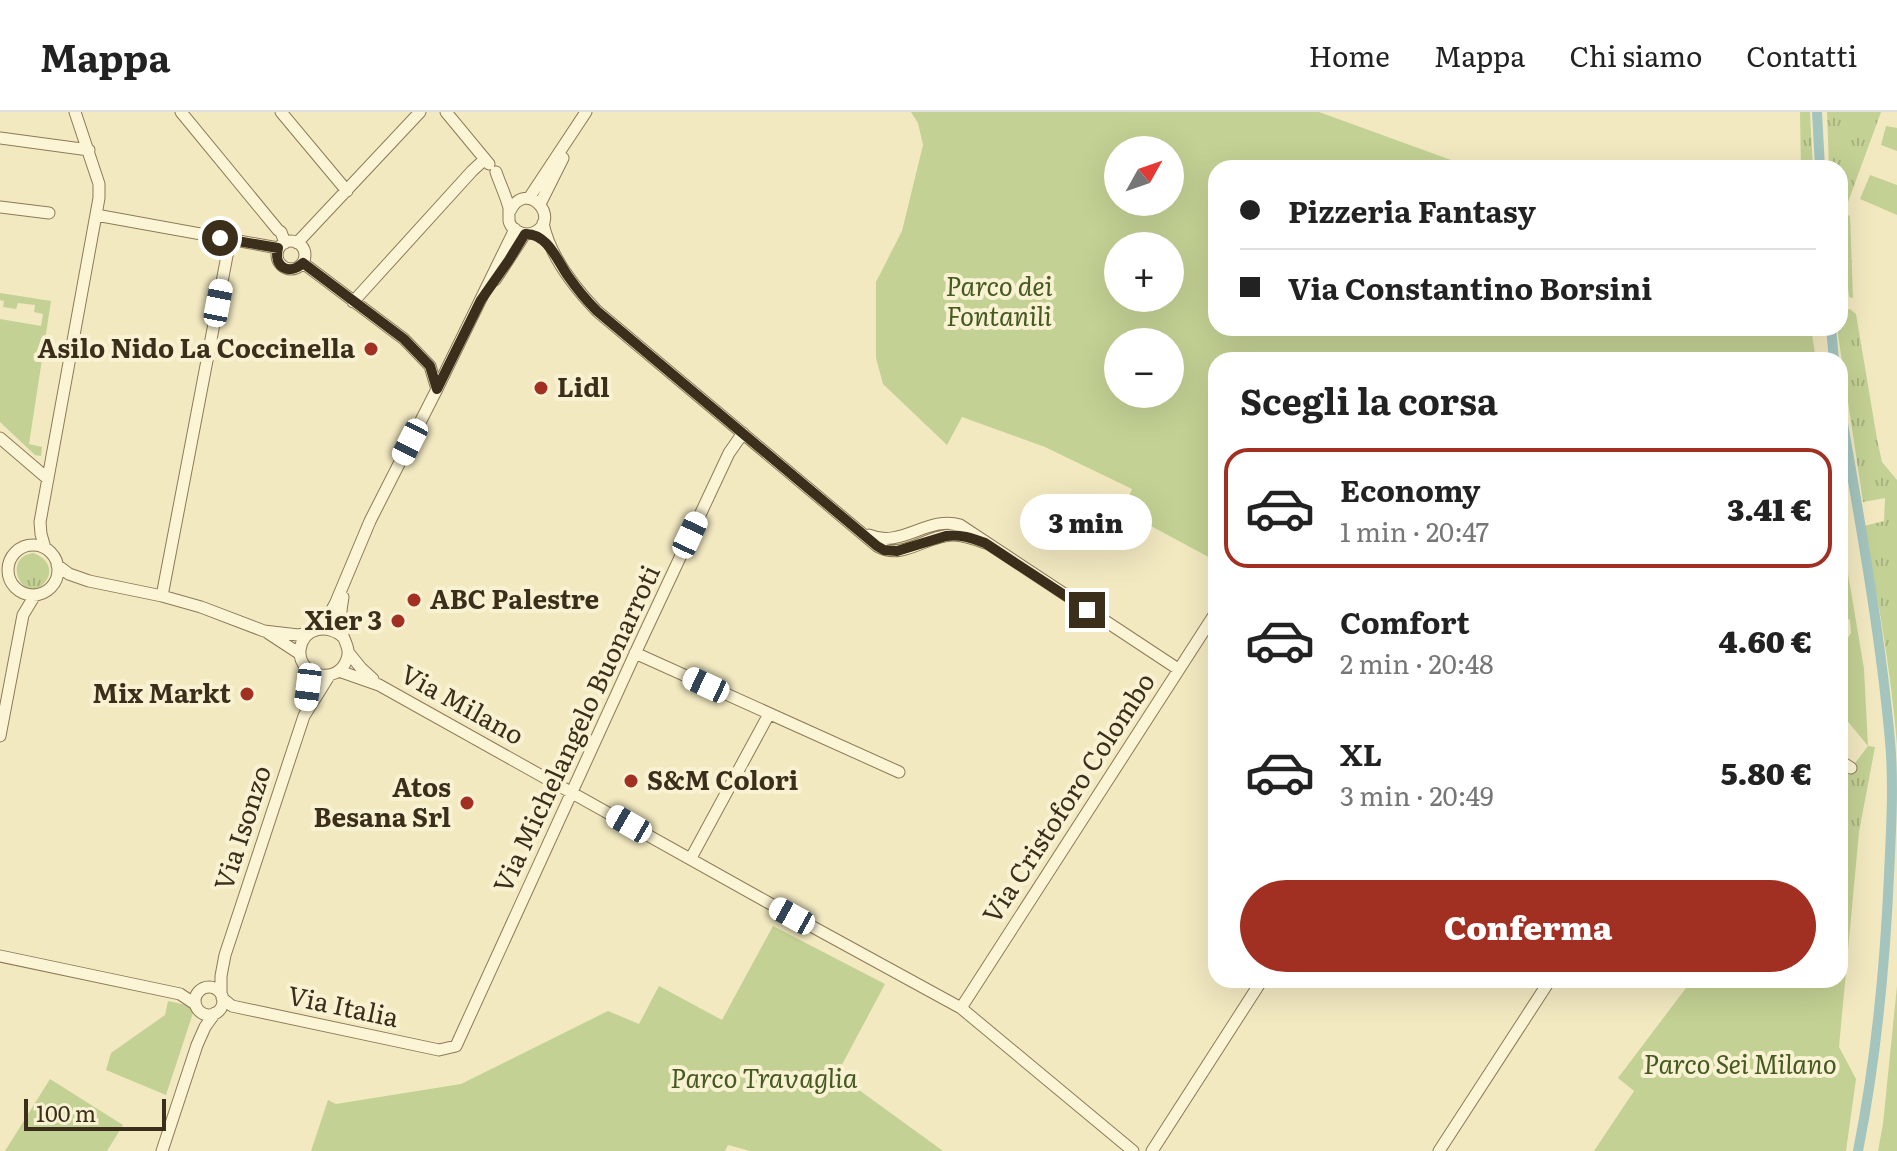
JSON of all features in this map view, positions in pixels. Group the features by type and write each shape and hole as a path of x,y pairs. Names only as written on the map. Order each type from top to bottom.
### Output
{"street":[{"path":"45,548 40,522 99,198 99,184 75,112"},
{"path":"181,112 281,232 287,245"},
{"path":"281,112 347,191"},
{"path":"96,215 230,240 287,245 302,247 303,263 292,270 281,265 277,254 287,245 347,191 420,112"},
{"path":"446,112 513,190 531,200 544,214 549,246"},
{"path":"531,200 583,117"},
{"path":"0,138 89,150"},
{"path":"353,302 485,159"},
{"path":"496,172 510,211 509,221 549,246 597,311 859,529 874,537 890,539 944,522 960,525 1178,669"},
{"path":"510,211 516,202 531,200"},
{"path":"0,207 49,213"},
{"path":"523,232 538,230 543,223"},
{"path":"322,628 370,521 481,300 509,260 523,232"},
{"path":"162,596 230,240"},
{"path":"303,263 404,339 426,360 437,389"},
{"name":"Via Michelangelo Buonarroti","path":"456,1046 635,653 729,453 743,433"},
{"path":"0,438 48,479"},
{"path":"25,546 45,548 53,555 57,565 53,585 35,595 19,591 5,576 8,568 6,558 25,546 40,522"},
{"path":"57,565 69,574 89,581 201,607 264,631 300,654"},
{"path":"309,633 302,642 300,654 309,670 315,674 334,674 344,666 348,652 341,628 341,608 347,576"},
{"path":"53,585 64,581 89,581"},
{"path":"19,591 23,615"},
{"path":"0,736 6,678 23,615 35,595"},
{"name":"Via Cristoforo Colombo","path":"961,1008 1208,624"},
{"path":"264,631 298,635 322,628 343,637"},
{"name":"Via Milano","path":"348,652 379,685 961,1008 1133,1151"},
{"path":"635,653 899,772"},
{"name":"Via Isonzo","path":"222,996 221,976 225,955 304,716 309,670"},
{"name":"Via Milano","path":"334,674 379,685"},
{"name":"Via Isonzo","path":"304,716 334,674"},
{"path":"691,858 769,714"},
{"name":"Via Isonzo","path":"201,989 225,955"},
{"path":"0,956 180,994 215,988 222,996 221,1007 205,1027 197,1045 162,1151"},
{"path":"1152,1151 1257,988"},
{"path":"1439,1151 1545,988"},
{"path":"197,1045 200,1025 195,997 201,989"},
{"path":"180,994 203,1014 215,1013"},
{"name":"Via Italia","path":"222,996 232,1006 439,1050 456,1046"}],"green space":[{"name":"Parco dei Fontanili","path":"911,112 1319,112 1451,160 1208,160 1208,336 1812,336 1815,352 1208,352 1208,557 1123,511 1132,489 1045,447 962,417 947,445 883,384 876,358 876,282 902,231 923,145 918,123"},
{"path":"1800,112 1810,112 1813,160 1801,160"},
{"path":"1827,112 1881,112 1848,202 1848,160 1829,160"},
{"path":"1886,126 1897,128 1897,151 1881,145"},
{"path":"1870,175 1897,185 1897,215 1860,199"},
{"path":"1848,215 1853,298 1849,297 1848,289"},
{"path":"0,293 51,301 29,444 42,447 41,456 35,455 0,422 0,319 41,326 43,314 34,312 35,305 18,303 16,309 3,307"},
{"path":"1848,309 1856,314 1882,462 1897,480 1897,745 1884,635 1864,526 1884,521 1885,498 1863,502 1848,402 1848,352 1841,352 1838,336 1848,336"},
{"path":"33,553 45,561 49,573 45,582 30,589 23,585 17,571 23,557"},
{"path":"1848,574 1864,669 1868,746 1848,722"},
{"path":"1868,746 1875,747 1859,832 1848,824 1848,772"},
{"name":"Parco Sei Milano","path":"1848,824 1859,832 1848,950"},
{"name":"Parco Travaglia","path":"773,926 885,984 837,1074 943,1151 750,1151 728,1145 725,1151 311,1151 328,1100 336,1104 461,1084 608,1011 639,1024 659,986 722,1020"},
{"name":"Parco Sei Milano","path":"1897,986 1897,1151 1878,1151 1883,1124"},
{"name":"Parco Sei Milano","path":"1686,988 1844,988 1839,1047 1856,1079 1846,1151 1594,1151 1634,1091 1618,1078"},
{"path":"168,1001 195,1007 166,1095 106,1070 111,1053 165,1015"},
{"path":"50,1079 123,1125 107,1151 5,1151"}],"waterway":[{"path":"1817,112 1820,160"},
{"path":"1832,336 1833,352"},
{"path":"1848,451 1875,615 1892,774 1882,979 1875,1048 1858,1151"}],"place":[{"name":"Asilo Nido La Coccinella","path":"371,349"},
{"name":"Lidl","path":"541,388"},
{"name":"ABC Palestre","path":"414,600"},
{"name":"Xier 3","path":"398,621"},
{"name":"Mix Markt","path":"247,694"},
{"name":"S&M Colori","path":"631,781"},
{"name":"Atos Besana Srl","path":"467,803"}],"route":[{"path":"220,238 278,248 277,260 286,269 298,268 303,263 404,339 430,366 437,389 481,300 525,234 531,233 549,246 597,311 877,546 891,552 946,536 971,538 985,543 1087,610"}]}
